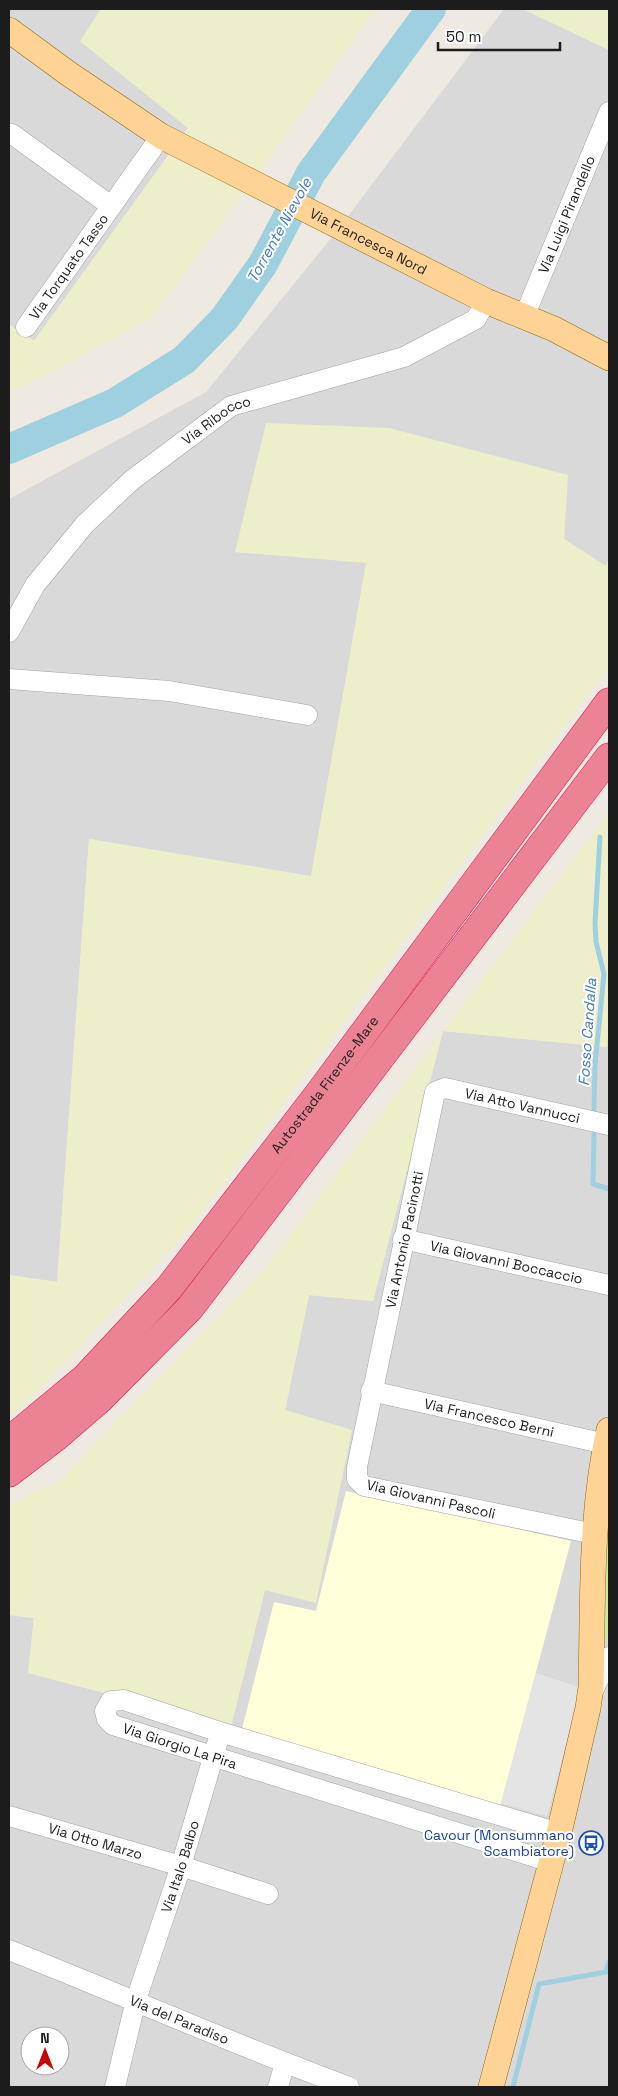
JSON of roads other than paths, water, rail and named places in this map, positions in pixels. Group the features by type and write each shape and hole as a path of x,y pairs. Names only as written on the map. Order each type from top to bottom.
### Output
{"highway":[{"name":"Autostrada Firenze-Mare","path":"9,1442 85,1378 169,1288 320,1092 609,702"},
{"name":"Autostrada Firenze-Mare","path":"9,1474 100,1399 190,1308 609,758"}],"main road":[{"name":"Via Francesca Nord","path":"9,30 69,74 161,136 486,301 554,329 609,358"},
{"path":"491,2087 552,1862 590,1697 594,1534 604,1487 608,1437"}],"street":[{"name":"Via Luigi Pirandello","path":"524,316 609,112"},
{"name":"Via Torquato Tasso","path":"12,134 111,206"},
{"name":"Via Torquato Tasso","path":"26,327 161,136"},
{"name":"Via Ribocco","path":"9,632 35,585 85,524 132,480 231,406 404,358 476,319 486,301"},
{"path":"9,679 169,691 307,715"},
{"name":"Via Atto Vannucci","path":"437,1090 445,1088 609,1125"},
{"name":"Via Antonio Pacinotti","path":"372,1391 434,1095 437,1090"},
{"name":"Via Giovanni Boccaccio","path":"403,1239 609,1285"},
{"name":"Via Francesco Berni","path":"372,1391 608,1437"},
{"name":"Via Giovanni Pascoli","path":"372,1391 357,1467 357,1479 364,1486 594,1534"},
{"path":"590,1697 609,1657"},
{"name":"Via Giorgio La Pira","path":"552,1862 213,1758 113,1725 106,1719 104,1711 111,1701 120,1699 220,1732 559,1833"},
{"name":"Via Italo Balbo","path":"115,2087 136,2000 181,1866 220,1732"},
{"name":"Via Otto Marzo","path":"9,1816 181,1866 268,1894"},
{"name":"Via del Paradiso","path":"9,1950 136,2000 285,2063 349,2087"},
{"path":"278,2087 285,2063"}],"waterway":[{"name":"Torrente Nievole","path":"9,449 115,403 184,360 225,318 263,264 311,173 431,9"},
{"name":"Fosso Candalla","path":"594,1110 595,1065 604,974 596,942 595,923 600,837"},
{"name":"Fosso Candalla","path":"594,1134 593,1184 609,1189"},
{"name":"Fosso Candalla","path":"513,2087 539,1984 606,1972 609,1962"}],"place":[{"name":"Cavour (Monsummano Scambiatore)","path":"591,1843"}]}
